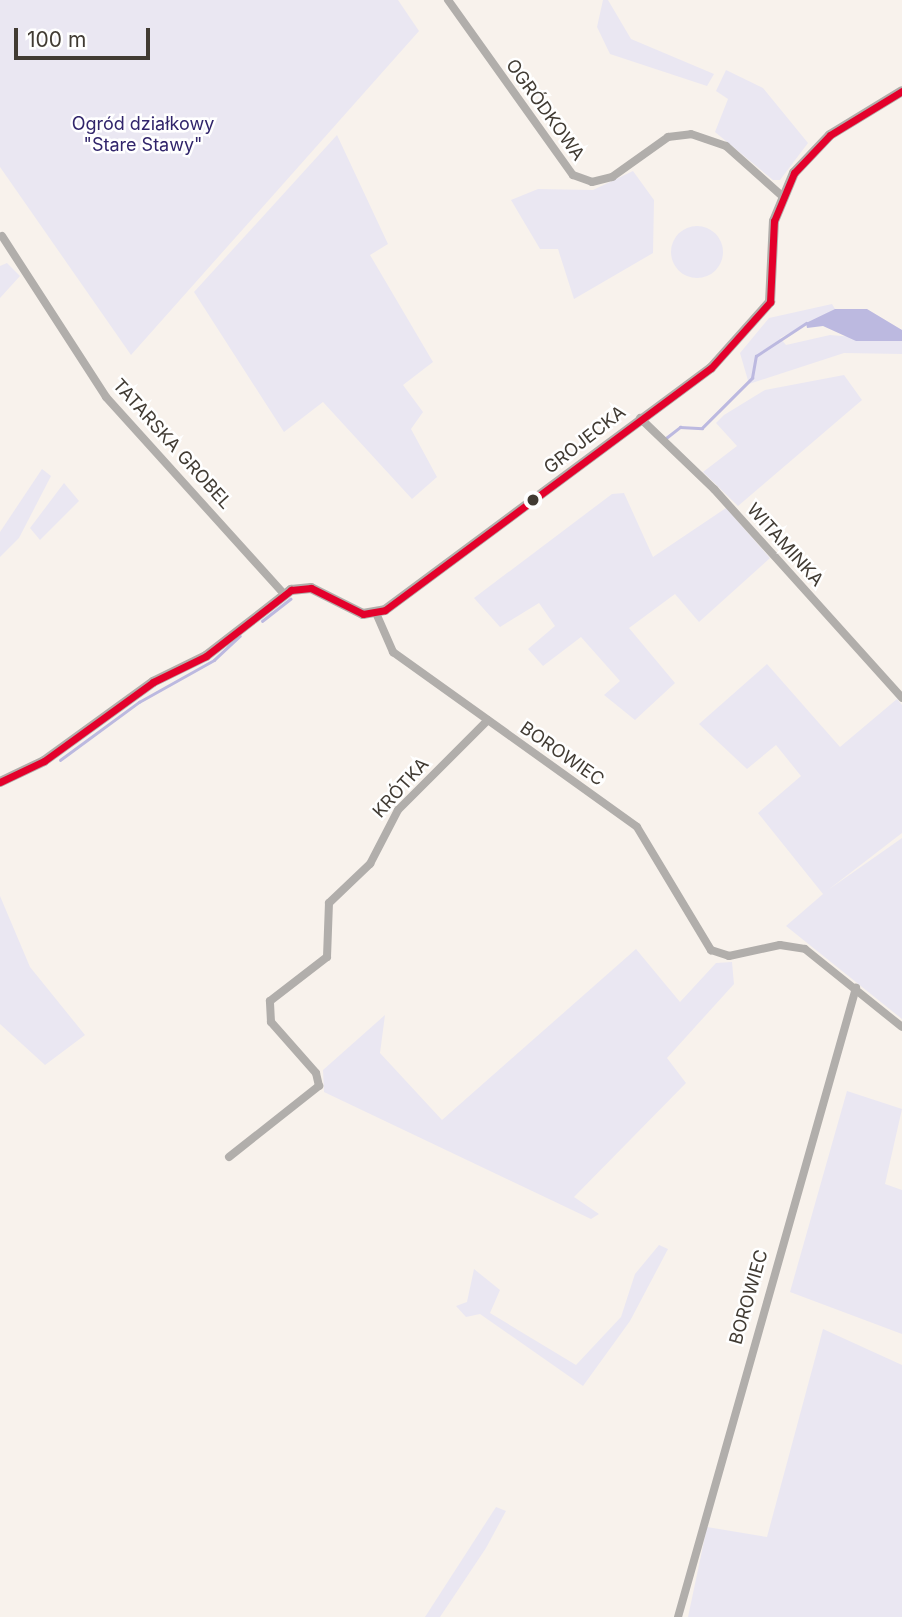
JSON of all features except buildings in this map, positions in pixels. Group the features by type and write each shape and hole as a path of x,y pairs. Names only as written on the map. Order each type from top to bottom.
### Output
{"street":[{"name":"OGRÓDKOWA","path":"448,0 573,175 592,182 612,177 668,137 691,134 726,146 781,195"},
{"name":"GROJECKA","path":"376,613 711,368 765,311 781,195 822,142 902,91"},
{"name":"TATARSKA GROBEL","path":"2,236 106,397 284,594"},
{"name":"WITAMINKA","path":"640,418 714,489 902,698"},
{"path":"0,782 44,761 153,682 206,656 284,594 311,588 352,610 376,613"},
{"name":"BOROWIEC","path":"376,613 393,652 637,827 710,950 729,956 798,946 856,988 902,1027"},
{"name":"KRÓTKA","path":"229,1157 319,1086 316,1073 271,1022 270,1001 327,957 329,902 370,864 393,816 488,720"},
{"name":"BOROWIEC","path":"678,1617 856,988"}],"green space":[{"name":"Ogród działkowy \"Stare Stawy\"","path":"0,0 398,0 419,31 131,355 0,167"},
{"path":"603,0 608,0 631,39 714,74 707,86 610,54 597,27"},
{"path":"726,70 763,88 808,143 780,180 773,180 715,132 728,99 716,91"},
{"path":"337,135 388,244 370,255 433,362 403,385 423,412 411,429 437,477 412,499 323,402 284,432 194,292"},
{"path":"633,171 654,200 653,253 574,299 558,249 540,249 511,200 538,189 593,190"},
{"path":"697,226 716,233 723,252 716,271 697,278 678,271 671,252 678,233"},
{"path":"7,263 20,276 0,298 0,266"},
{"path":"832,304 835,309 780,338 786,345 830,335 902,341 902,354 844,353 749,384 740,353 769,318"},
{"path":"844,375 862,400 738,506 703,472 737,446 716,423 724,415 765,390"},
{"path":"42,469 51,476 19,538 0,557 0,532"},
{"path":"64,483 79,501 40,540 30,528"},
{"path":"624,493 653,557 726,508 770,558 699,622 675,594 629,628 675,683 635,720 604,695 620,681 581,637 543,666 528,649 555,626 539,603 500,627 474,598 612,494"},
{"path":"767,664 840,747 897,699 902,705 902,833 828,890 902,838 902,1019 786,926 823,894 758,813 801,776 776,745 747,769 699,724"},
{"path":"0,896 30,967 85,1035 45,1065 0,1024"},
{"path":"636,949 680,1002 716,963 732,962 734,984 667,1058 686,1083 574,1197 599,1214 591,1219 324,1092 323,1070 385,1015 380,1053 442,1120"},
{"path":"847,1091 902,1109 885,1184 902,1190 902,1334 790,1292"},
{"path":"659,1245 668,1249 630,1321 583,1386 480,1314 466,1317 456,1306 467,1302 474,1269 500,1290 490,1313 576,1365 621,1317 635,1274"},
{"path":"823,1329 902,1365 902,1617 688,1617 707,1527 767,1537"},
{"path":"496,1507 506,1511 486,1548 440,1617 425,1617"}],"water":[{"path":"835,309 867,309 902,330 902,341 856,341 823,326 807,328 806,323"}],"waterway":[{"path":"666,438 680,427 702,428 752,378 756,356 806,323"},
{"path":"262,621 290,599"},
{"path":"60,760 139,702 214,660 240,636"}],"transit line":[{"path":"0,782 44,761 153,682 206,656 291,590 311,588 363,614 385,610 711,368 770,302 774,221 794,173 830,135 902,91"}]}
